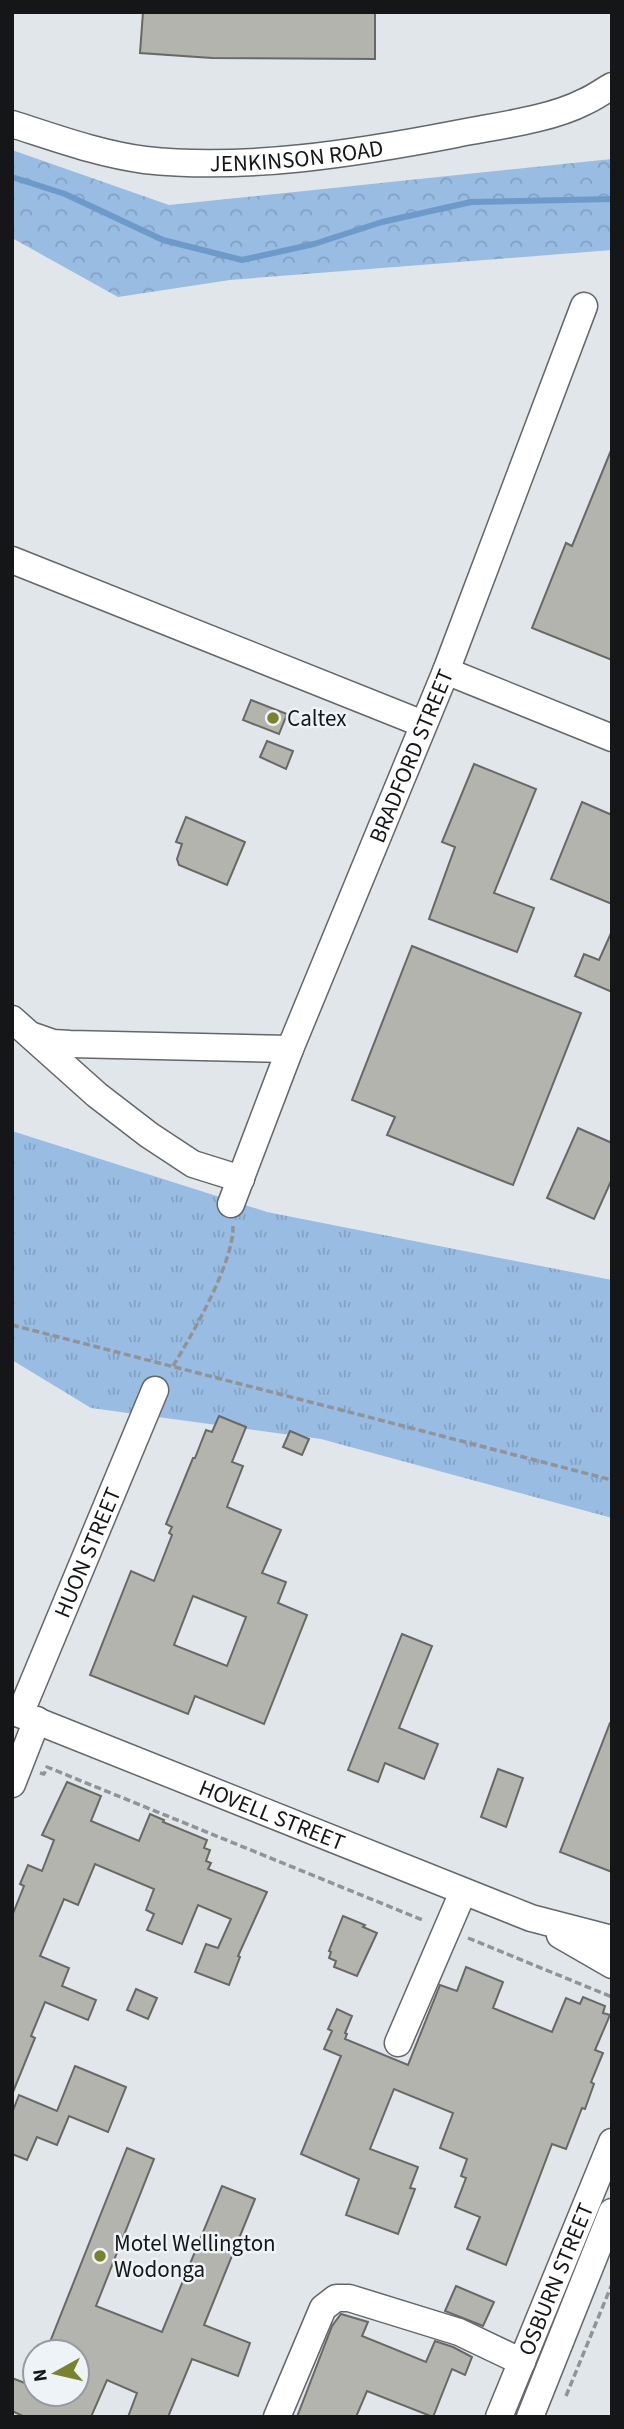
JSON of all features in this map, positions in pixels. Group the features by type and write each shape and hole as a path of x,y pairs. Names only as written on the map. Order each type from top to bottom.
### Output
{"street":[{"name":"JENKINSON ROAD","path":"12,124 98,151 142,159 188,164 257,162 392,146 532,119 583,103 612,86"},
{"name":"BRADFORD STREET","path":"231,1204 290,1049 446,671 584,306"},
{"path":"12,560 423,724"},
{"path":"446,671 612,738"},
{"path":"17,1024 34,1037 53,1043 290,1049"},
{"path":"17,1024 97,1095 170,1150 203,1168 241,1179"},
{"name":"HUON STREET","path":"16,1774 23,1715 155,1390"},
{"name":"HOVELL STREET","path":"23,1715 531,1918 612,1939"},
{"path":"398,2043 463,1892"},
{"name":"HOVELL STREET","path":"531,1918 612,1965"},
{"name":"OSBURN STREET","path":"499,2417 612,2142"},
{"name":"OSBURN STREET","path":"530,2417 612,2212"},
{"path":"277,2417 323,2308 336,2298 349,2298 459,2332 522,2362"}],"path":[{"path":"173,1367 188,1342 226,1262 233,1232 231,1204"},
{"path":"12,1325 612,1480"},
{"path":"16,1774 44,1774 47,1767 612,1997"},
{"path":"562,2405 612,2284"}],"green space":[{"path":"12,150 169,205 612,159 612,250 230,280 118,297 12,238"},
{"path":"12,1131 267,1212 612,1280 612,1518 321,1439 91,1408 12,1360"}],"building":[{"path":"143,12 375,12 375,59 212,58 140,53"},
{"path":"612,448 612,660 532,628 566,543 572,546"},
{"path":"251,700 287,714 279,734 243,720"},
{"path":"267,741 293,751 286,769 260,757"},
{"path":"474,764 536,789 494,893 534,908 517,952 429,919 455,847 442,842"},
{"path":"582,802 612,815 612,904 551,879"},
{"path":"186,817 245,842 227,885 179,865 177,859 182,844 176,842"},
{"path":"612,931 612,992 575,976 584,954 599,960"},
{"path":"412,946 581,1013 513,1185 387,1135 395,1117 352,1100"},
{"path":"578,1128 612,1143 612,1179 594,1219 547,1198"},
{"path":"219,1416 246,1427 232,1462 243,1466 227,1507 281,1530 262,1573 286,1582 278,1603 307,1615 264,1724 195,1696 188,1714 90,1675 131,1571 154,1581 172,1535 169,1533 172,1527 166,1524 206,1430 212,1432","holes":["193,1596 246,1617 227,1666 174,1645"]},
{"path":"290,1431 309,1439 302,1455 283,1447"},
{"path":"402,1634 432,1646 399,1728 438,1744 424,1779 385,1763 378,1782 348,1770"},
{"path":"612,1723 612,1872 560,1852"},
{"path":"498,1769 523,1778 506,1827 481,1817"},
{"path":"67,1782 101,1796 91,1821 139,1841 150,1814 207,1840 204,1848 210,1850 206,1861 211,1863 208,1869 267,1892 238,1956 240,1957 229,1985 195,1972 206,1944 218,1948 231,1919 198,1905 182,1944 147,1930 154,1914 146,1910 154,1889 95,1864 78,1905 64,1899 40,1956 69,1968 62,1986 96,2000 88,2020 45,2002 31,2036 35,2038 13,2092 12,1916 24,1886 20,1884 28,1865 42,1871 54,1840 42,1835"},
{"path":"343,1916 377,1933 357,1976 334,1967 336,1961 329,1958 329,1951"},
{"path":"466,1967 503,1982 493,2008 552,2032 566,1998 580,2004 583,1997 605,2006 603,2013 610,2015 595,2050 603,2053 591,2082 594,2084 585,2109 582,2108 566,2149 552,2144 506,2265 467,2249 480,2217 455,2207 466,2178 461,2176 467,2159 440,2148 453,2113 394,2089 370,2149 418,2167 410,2188 415,2189 398,2234 346,2215 359,2179 301,2154 341,2056 324,2049 332,2031 328,2029 337,2009 352,2016 345,2039 408,2065 440,1985 457,1991"},
{"path":"136,1989 157,1998 148,2019 127,2010"},
{"path":"75,2066 126,2087 108,2132 69,2116 57,2145 37,2137 27,2160 12,2154 12,2113 19,2095 57,2111"},
{"path":"127,2148 154,2159 96,2306 162,2332 222,2186 255,2199 204,2325 250,2343 238,2376 192,2359 168,2417 128,2417 137,2393 107,2380 91,2417 25,2417 12,2411 12,2378 21,2382 21,2408 91,2408 91,2338 52,2338"},
{"path":"456,2286 494,2302 483,2326 445,2311"},
{"path":"341,2314 368,2322 362,2336 426,2362 435,2341 453,2347 472,2357 465,2375 452,2369 433,2417 367,2391 356,2417 297,2417 332,2326"}],"waterway":[{"path":"12,177 65,194 163,240 242,260 314,244 382,222 471,202 612,199"}],"place":[{"name":"Caltex","path":"273,718"},
{"name":"Motel Wellington Wodonga","path":"100,2256"}]}
